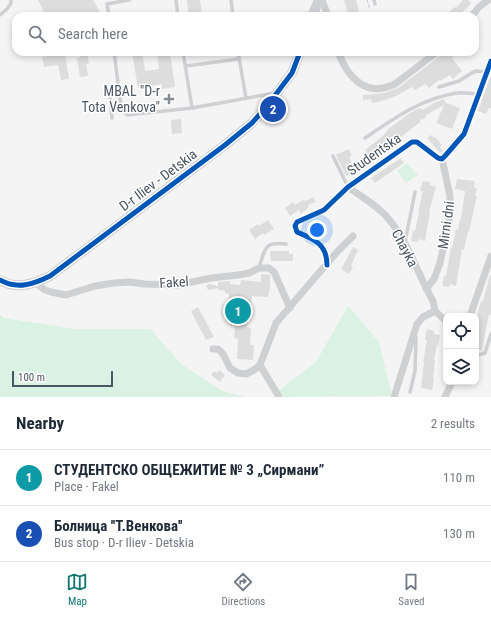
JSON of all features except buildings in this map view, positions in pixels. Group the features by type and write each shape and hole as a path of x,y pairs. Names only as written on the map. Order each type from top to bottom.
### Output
{"street":[{"path":"314,12 318,0"},
{"path":"322,0 326,12"},
{"path":"475,12 488,0"},
{"name":"D-r Iliev - Detskia","path":"0,280 13,285 36,282 50,276 238,136 252,123 292,73 298,56"},
{"path":"340,56 350,76 358,82 376,89 395,84 432,56"},
{"path":"442,159 464,134 491,61"},
{"name":"Studentska","path":"348,187 412,142 417,142 438,158 442,159"},
{"name":"Mirni dni","path":"426,290 434,279 440,263 450,209 450,196 442,159"},
{"path":"328,265 328,256 326,252 315,240 297,232 295,226 297,222 324,210 348,187"},
{"name":"Chayka","path":"348,187 384,214 389,220 405,245 426,290 433,301 435,311 443,318"},
{"path":"213,349 218,349 223,354 230,368 238,373 246,374 254,370 260,365 276,323 328,265 337,252 353,236"},
{"path":"471,313 491,256"},
{"path":"259,268 269,268 274,272 290,308"},
{"name":"Fakel","path":"36,282 45,290 66,295 95,286 114,283 130,282 178,285 211,278 244,274 259,268"},
{"path":"394,397 417,324 423,317 435,311"},
{"path":"260,365 279,397"},
{"path":"445,397 451,385"}],"lane":[{"path":"0,15 7,9 11,3 10,0"},
{"path":"108,12 107,4 129,0"},
{"path":"176,0 178,12"},
{"path":"231,0 232,12"},
{"path":"374,0 375,4"},
{"path":"115,56 121,106 126,115 192,108 276,93"},
{"path":"184,56 192,108"},
{"path":"239,56 246,98"},
{"path":"186,66 239,59"},
{"path":"439,87 459,81 475,71 487,72"},
{"path":"112,118 110,96 113,92 119,91"},
{"path":"364,138 411,108 424,102 458,92 478,94"},
{"path":"333,156 348,187"},
{"path":"405,245 415,192"},
{"path":"259,268 265,249 268,245 275,243 286,244"},
{"path":"410,392 415,371 416,328"},
{"path":"479,355 485,353 491,334"}],"path":[{"path":"367,0 370,10"}],"green space":[{"path":"407,163 418,175 406,183 397,171"},
{"path":"348,306 379,342 392,396 275,397 277,392 316,362"},
{"path":"0,314 3,318 75,329 150,329 181,364 222,391 245,397 0,397"}],"cycle path":[{"path":"0,280 13,285 25,285 50,276 225,145 252,123 267,106 292,73 298,56"},
{"path":"327,265 325,252 322,247 314,240 297,232 295,226 297,222 324,210 348,187 412,142 417,142 438,158 442,159 464,134 491,61"}],"place":[{"name":"MBAL \"D-r Tota Venkova\"","path":"169,99"},
{"name":"Болница ''Т.Венкова''","path":"273,109"},
{"name":"СТУДЕНТСКО ОБЩЕЖИТИЕ № 3 „Сирмани”","path":"238,311"}]}
